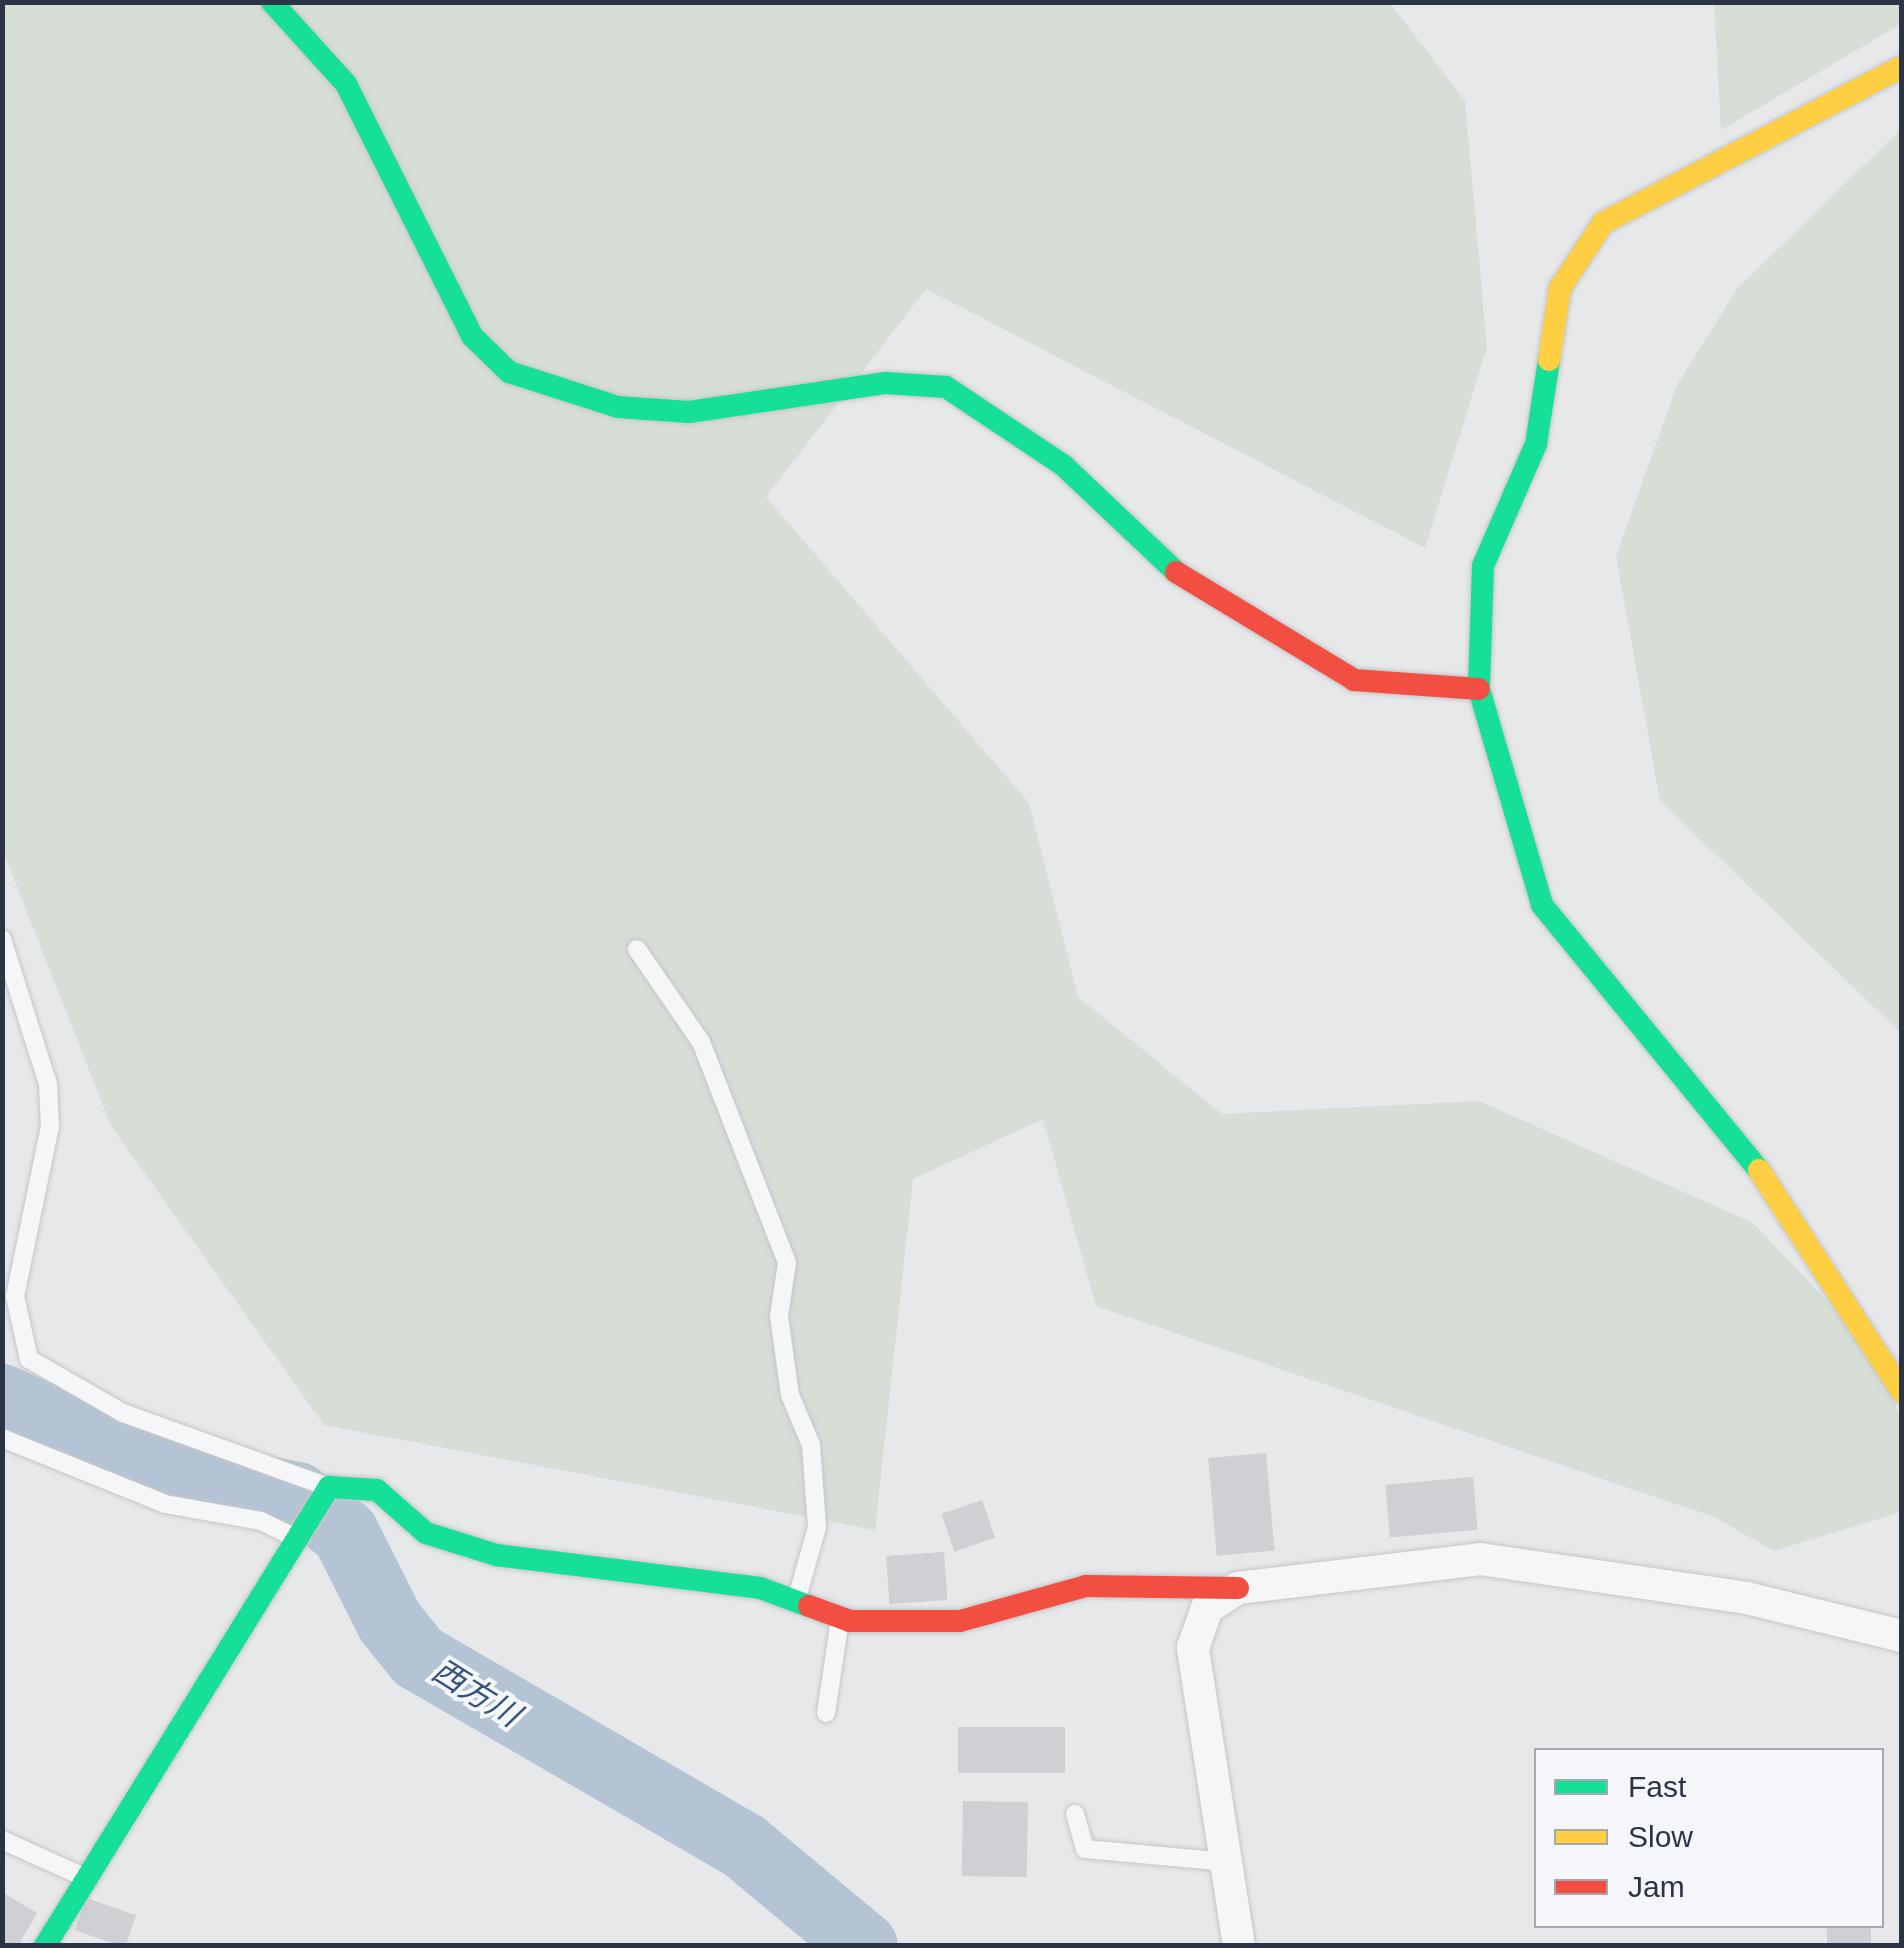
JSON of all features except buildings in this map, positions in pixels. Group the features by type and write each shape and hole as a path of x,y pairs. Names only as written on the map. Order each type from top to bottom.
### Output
{"street":[{"path":"272,2 346,84 472,336 508,372 618,407 689,412 886,383 946,387 1063,464 1144,550 1269,634 1354,680 1479,689"},
{"path":"1902,67 1603,223 1560,288 1536,444 1483,566 1479,689 1542,905 1756,1166 1902,1392"},
{"path":"46,1946 329,1487 377,1490 426,1533 496,1555 760,1588 840,1618 960,1622 1086,1586 1238,1588 1480,1558 1748,1598 1902,1636"},
{"path":"1238,1588 1206,1608 1194,1648 1238,1946"}],"lane":[{"path":"2,940 48,1084 50,1126 15,1296 28,1359 122,1413 329,1487"},
{"path":"637,950 700,1042 787,1263 779,1316 790,1396 810,1445 817,1527 796,1602"},
{"path":"2,1438 164,1504 300,1532"},
{"path":"826,1713 840,1618"},
{"path":"1075,1814 1085,1850 1226,1862"},
{"path":"2,1840 87,1878"}],"shaded area":[{"path":"3,3 1390,3 1465,101 1487,347 1425,548 926,289 766,497 1029,803 1078,997 1222,1114 1479,1101 1753,1223 1876,1353 1901,1420 1901,1512 1774,1551 1714,1517 1096,1306 1043,1119 913,1179 875,1530 324,1425 111,1126 3,851"},
{"path":"1714,3 1901,3 1901,24 1721,130"},
{"path":"1901,129 1901,1033 1660,801 1616,556 1677,385 1737,289"}],"waterway":[{"name":"西方川","path":"2,1398 165,1471 297,1496 345,1533 390,1622 418,1657 744,1846 864,1946"}],"traffic: fast":[{"path":"272,2 346,84 472,336 509,372 618,407 689,412 886,383 946,387 1063,465 1176,572"},
{"path":"1549,360 1536,444 1483,566 1479,689 1542,905 1759,1170"},
{"path":"45,1946 329,1487 377,1490 426,1533 496,1555 760,1588 809,1606"}],"traffic: slow":[{"path":"1549,360 1560,288 1603,223 1902,67"},
{"path":"1759,1170 1902,1392"}],"traffic: jam":[{"path":"1176,572 1354,680 1479,689"},
{"path":"809,1606 850,1621 960,1621 1086,1586 1238,1588"}]}
